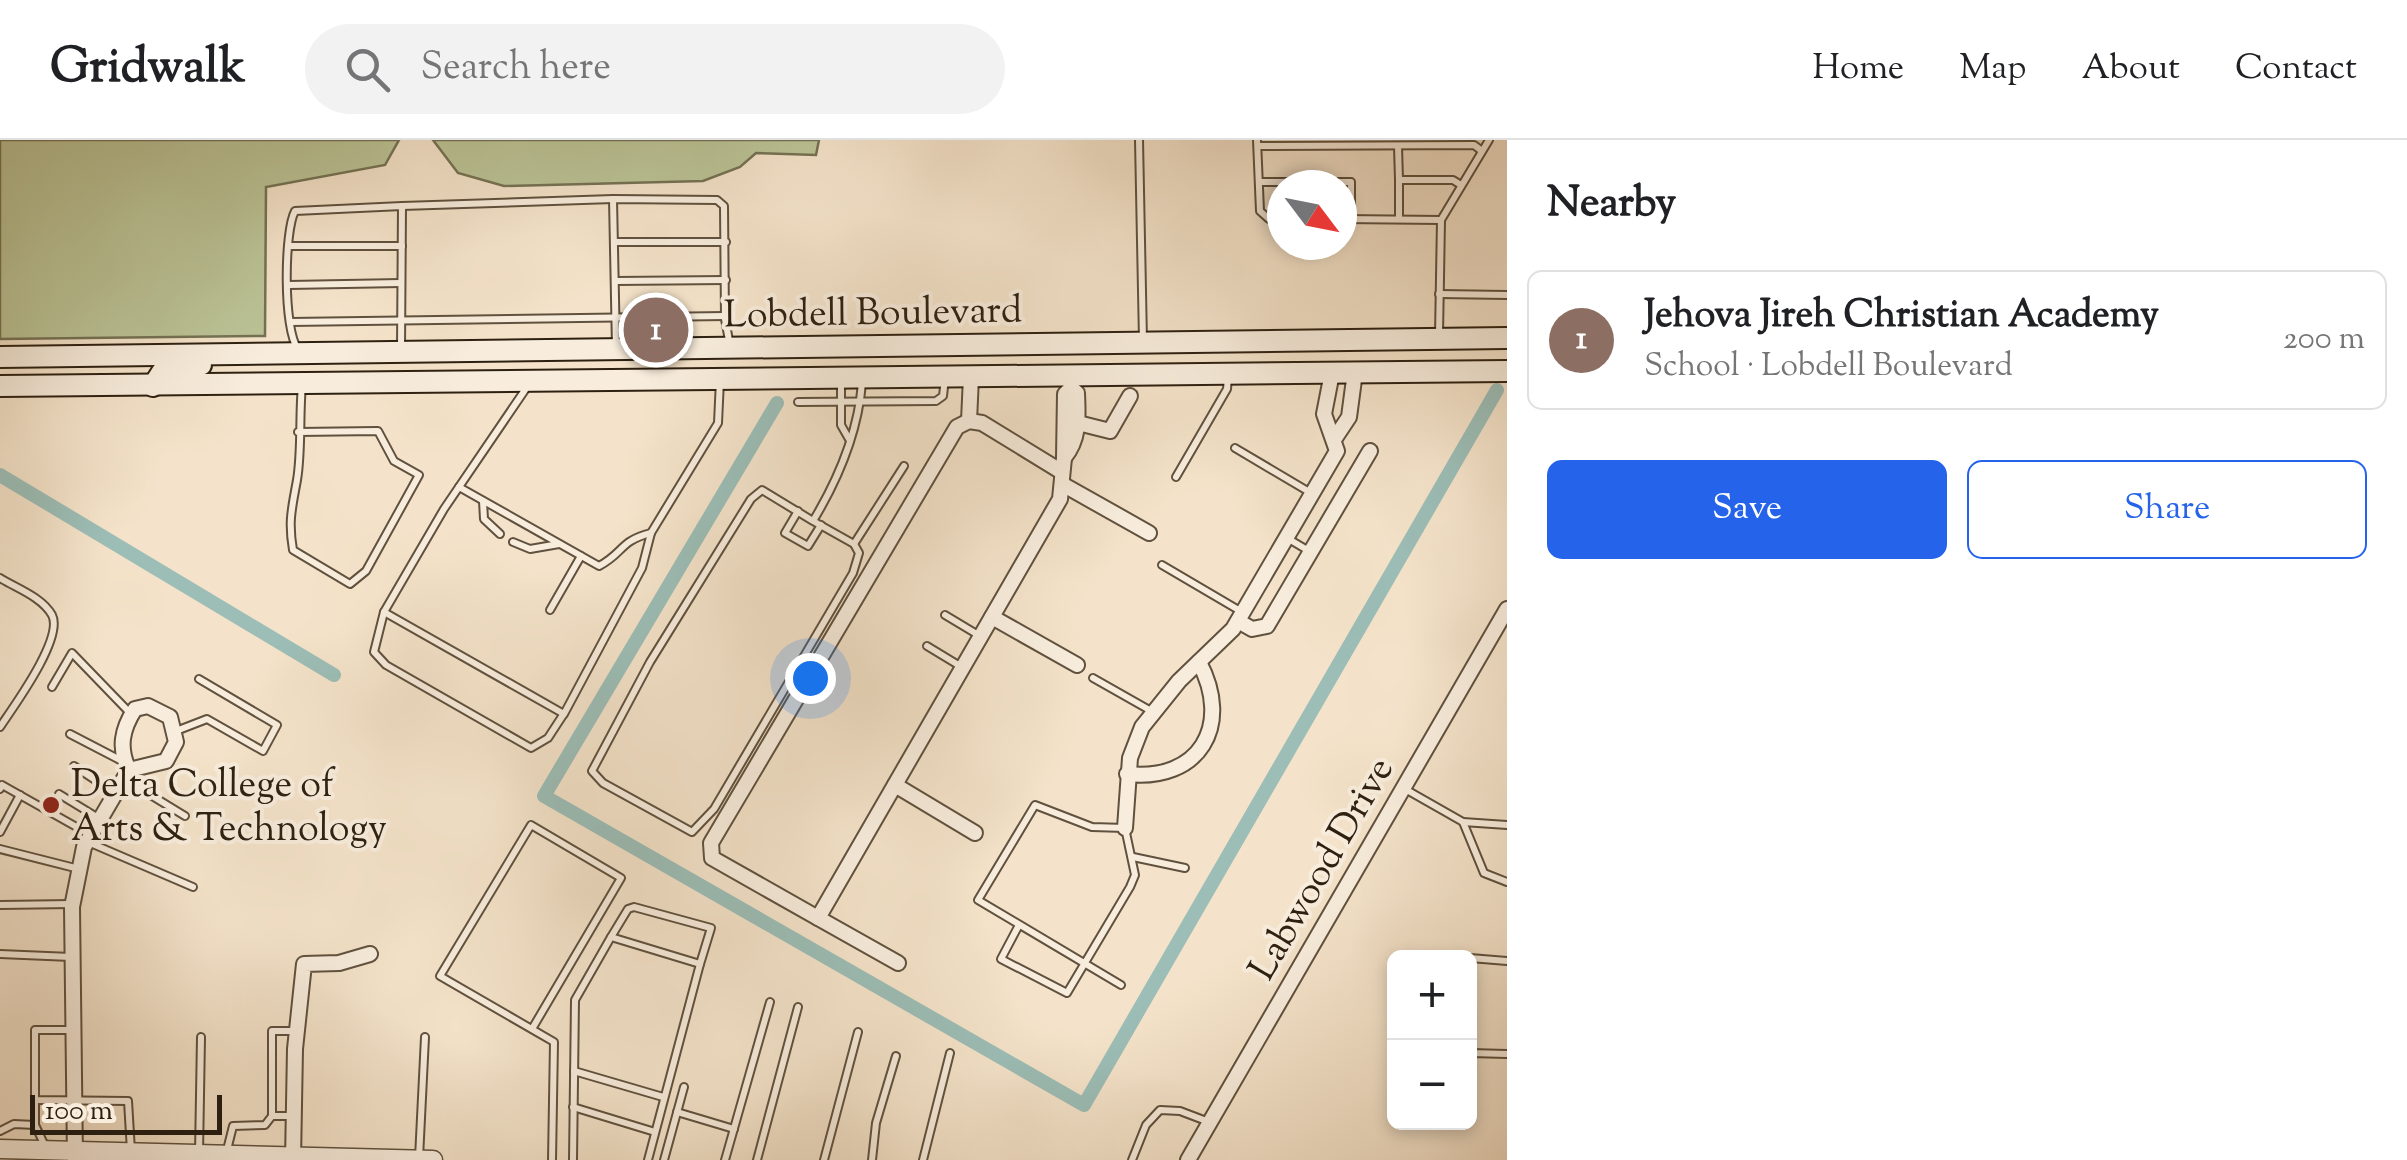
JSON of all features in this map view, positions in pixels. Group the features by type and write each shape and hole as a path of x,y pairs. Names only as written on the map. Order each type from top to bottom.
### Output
{"main road":[{"name":"Lobdell Boulevard","path":"0,357 1507,338"},
{"path":"1366,372 1376,339"},
{"path":"1144,342 1144,375"},
{"path":"530,382 542,361 594,358 612,349"},
{"path":"301,352 302,384"},
{"path":"153,386 162,372 221,364 235,354"},
{"name":"Lobdell Boulevard","path":"0,386 945,377 1071,382 1144,375 1507,371"}],"street":[{"path":"1335,438 1349,417 1366,372"},
{"path":"1125,828 1128,774 1142,728 1240,617 1337,451 1324,414 1332,373"},
{"path":"969,422 971,377"},
{"path":"818,918 1060,499 1072,422 1065,394 1071,382"},
{"path":"1072,422 1110,432 1130,396"},
{"path":"898,963 712,858 711,843 958,427 982,422 1063,471 1149,534"},
{"path":"1240,617 1252,628 1264,628 1370,451"},
{"name":"Labwood Drive","path":"1188,1160 1507,609"},
{"path":"992,617 1077,665"},
{"path":"1128,774 1156,777 1184,766 1198,753 1212,728 1210,689 1199,662"},
{"path":"75,1155 72,904 90,839 126,770 121,754 131,714 148,706 170,717 176,742 166,761 126,770"},
{"path":"895,785 975,833"},
{"path":"293,1158 296,1031 304,964 339,963 370,954"},
{"path":"0,1149 75,1155 131,1152 429,1160"}],"lane":[{"path":"1139,140 1144,342"},
{"path":"1438,338 1440,220 1488,140"},
{"path":"1267,217 1260,211 1257,143 1474,145 1482,150"},
{"path":"1398,146 1399,219"},
{"path":"1399,180 1453,180 1461,185"},
{"path":"1259,182 1267,182"},
{"path":"612,349 616,318 613,199"},
{"path":"301,352 292,341 290,322 288,224 296,211 613,199 716,200 724,206 725,316 731,348"},
{"path":"402,206 402,351"},
{"path":"1357,219 1440,220"},
{"path":"614,242 726,242"},
{"path":"288,246 402,246"},
{"path":"615,281 726,280"},
{"path":"289,285 402,283"},
{"path":"1439,294 1507,295"},
{"path":"290,322 725,316"},
{"path":"1176,477 1227,388 1228,374"},
{"path":"798,402 936,401 943,396 945,377"},
{"path":"812,520 836,483 850,440 860,402 852,378"},
{"path":"850,440 841,425 840,402 852,378"},
{"path":"530,382 384,612 374,652 386,664 532,748 548,738 564,714 642,568 651,533 718,423 720,380"},
{"path":"298,432 378,431 394,461 419,476 366,571 350,584 293,550 289,504 297,480 298,432 302,384"},
{"path":"1235,448 1312,494"},
{"path":"854,544 904,466"},
{"path":"460,487 599,566 612,560 627,539 651,533"},
{"path":"762,490 812,520 854,544 859,553 853,574 702,824 692,832 603,782 592,771 650,662 751,499 762,490"},
{"path":"483,500 484,519 500,534"},
{"path":"798,512 785,533 808,546 821,525"},
{"path":"1286,538 1310,552"},
{"path":"514,542 530,548 560,544"},
{"path":"550,610 581,556"},
{"path":"1162,565 1240,617"},
{"path":"0,578 52,616 55,636 0,728"},
{"path":"384,612 564,714"},
{"path":"945,615 981,637"},
{"path":"927,646 963,668"},
{"path":"52,687 72,653 131,714"},
{"path":"1093,678 1154,713"},
{"path":"175,731 206,719 263,750 278,725 199,679"},
{"path":"70,734 126,770 184,816"},
{"path":"74,766 115,793"},
{"path":"0,788 2,785 20,795 90,839 192,887"},
{"path":"1404,788 1463,822 1507,825"},
{"path":"58,794 100,820"},
{"path":"0,832 20,795"},
{"path":"1019,925 1001,959 1067,993 1084,964 1135,875 1125,828 1092,827 1035,805 978,900 1084,964 1121,985"},
{"path":"1463,822 1484,873 1507,882"},
{"path":"532,1029 621,878 531,825 440,976 554,1042 552,1160"},
{"path":"0,849 80,869"},
{"path":"1132,857 1185,868"},
{"path":"0,905 72,904"},
{"path":"572,1160 575,1000 628,908 634,907 711,928 648,1160"},
{"path":"611,937 700,964"},
{"path":"0,954 72,957"},
{"path":"1477,959 1507,961"},
{"path":"726,1160 770,1002"},
{"path":"758,1160 798,1007"},
{"path":"47,1150 35,1125 35,1030 73,1030"},
{"path":"226,1155 233,1126 265,1125 272,1116 272,1030 296,1031"},
{"path":"824,1160 858,1032"},
{"path":"198,1154 202,1037"},
{"path":"419,1160 425,1037"},
{"path":"924,1160 950,1053"},
{"path":"1477,1053 1507,1054"},
{"path":"872,1160 876,1123 896,1056"},
{"path":"574,1071 664,1097"},
{"path":"664,1160 684,1088"},
{"path":"34,1100 128,1101 131,1152"},
{"path":"573,1107 654,1132"},
{"path":"1132,1160 1146,1125 1160,1110 1180,1110 1210,1123"},
{"path":"678,1112 734,1129"},
{"path":"272,1116 293,1116"},
{"path":"0,1130 14,1124 35,1125"}],"green space":[{"path":"0,140 399,140 385,165 266,187 265,336 0,339"},
{"path":"433,140 819,140 816,155 756,153 740,167 703,181 504,186 458,173"}],"waterway":[{"path":"777,403 544,796 1084,1105 1497,390"},
{"path":"0,475 334,675"}],"place":[{"name":"Jehova Jireh Christian Academy","path":"656,330"},
{"name":"Delta College of Arts & Technology","path":"51,805"}]}
